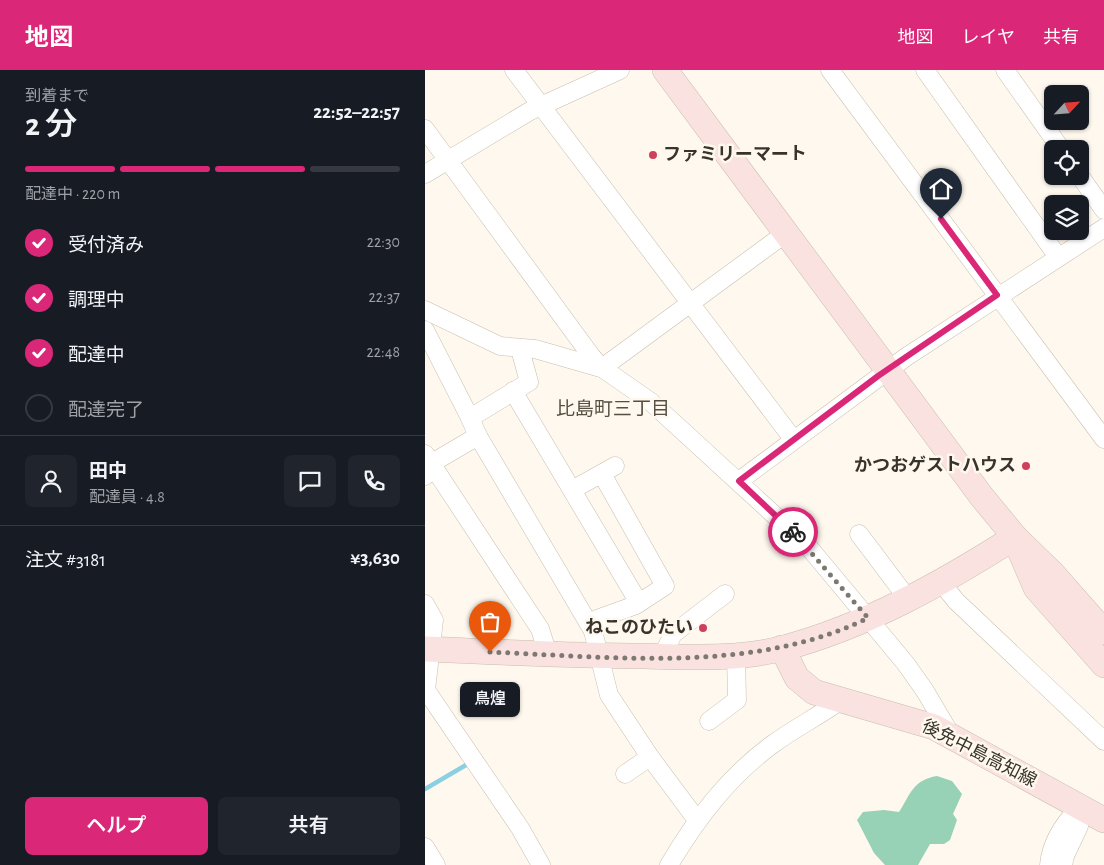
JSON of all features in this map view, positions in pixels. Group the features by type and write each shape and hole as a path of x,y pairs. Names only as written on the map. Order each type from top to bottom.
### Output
{"main road":[{"path":"665,70 887,370 1015,537 1100,620"},
{"path":"428,649 598,656 715,657 782,648 868,618 908,599 1015,537"},
{"path":"1015,537 1035,588 1104,665"},
{"name":"後免中島高知線","path":"782,648 799,680 814,692 934,727 1097,815"}],"street":[{"path":"514,70 793,439"},
{"path":"425,174 541,106 621,70"},
{"path":"830,70 1104,440"},
{"path":"925,70 1058,257"},
{"path":"1005,70 1055,140"},
{"path":"425,129 602,368 651,402 807,545 868,618 925,691 951,735"},
{"path":"1086,185 1104,210"},
{"path":"739,481 887,370 997,295 1104,228"},
{"path":"602,368 786,233"},
{"path":"425,310 500,346 535,349 602,368"},
{"path":"425,330 478,436 593,631 609,695 650,757 697,820"},
{"path":"470,418 529,382 520,349"},
{"path":"513,391 639,603"},
{"path":"478,436 427,466 540,629 548,654"},
{"path":"572,490 608,470 665,586 639,603 597,619 593,631"},
{"path":"859,534 908,599"},
{"path":"940,581 956,601 1104,741"},
{"path":"662,657 673,634 725,594"},
{"path":"425,604 434,620 428,649 426,690 520,828 541,865"},
{"path":"709,721 737,700 736,654"},
{"path":"669,865 697,820 721,790 753,760 790,732 841,700"},
{"path":"625,774 650,757"},
{"path":"1049,865 1050,853 1065,822 1097,815"},
{"path":"1063,865 1065,856 1079,826 1097,815"},
{"path":"425,847 436,865"}],"green space":[{"path":"937,776 952,781 962,794 953,814 957,820 950,840 944,844 930,844 918,865 885,865 874,853 857,820 863,812 884,810 899,812 913,788 929,778"}],"waterway":[{"path":"425,789 466,765"}],"way so far":[{"path":"490,652 598,656 715,657 782,648 814,639 868,618 807,545 793,532"}],"place":[{"name":"ファミリーマート","path":"653,155"},
{"name":"かつおゲストハウス","path":"1026,466"},
{"name":"ねこのひたい","path":"703,628"},
{"name":"鳥煌","path":"490,652"}],"district":[{"name":"比島町三丁目","path":"613,409"}],"route":[{"path":"793,532 739,481 878,376 997,295 941,219"}]}
